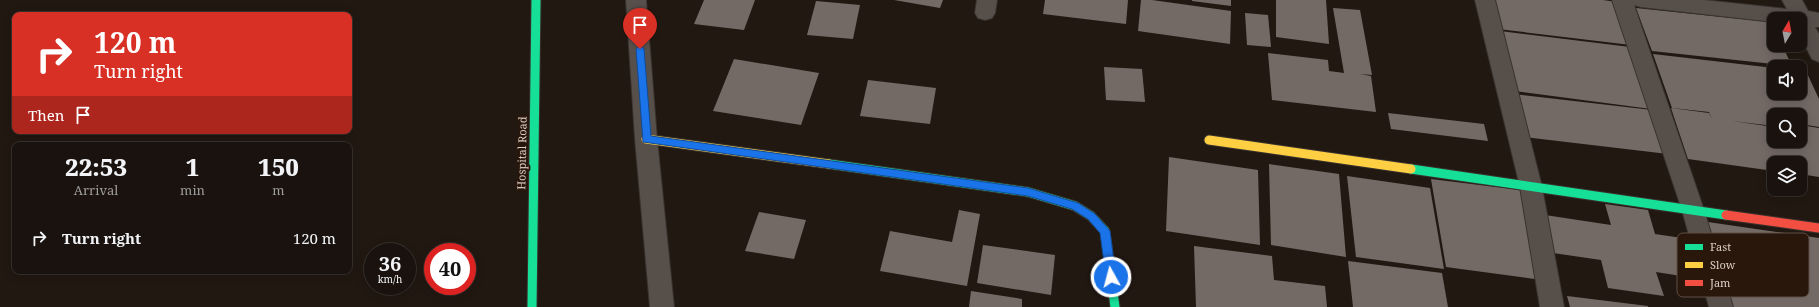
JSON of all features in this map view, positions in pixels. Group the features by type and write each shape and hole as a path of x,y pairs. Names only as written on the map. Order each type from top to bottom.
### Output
{"street":[{"name":"Hospital Road","path":"532,307 536,0"},
{"path":"636,0 646,139 662,307"},
{"path":"1485,0 1531,187 1552,307"},
{"path":"1622,0 1700,233"},
{"path":"1641,0 1810,19"},
{"path":"1792,0 1810,19 1819,54"},
{"path":"646,139 1028,192 1075,206 1091,216 1105,231 1115,307"},
{"path":"1209,140 1819,228"},
{"path":"1719,297 1722,307"}],"building":[{"path":"704,0 755,0 744,30 694,24"},
{"path":"894,0 943,0 940,8"},
{"path":"1045,0 1128,0 1126,24 1043,14"},
{"path":"1141,0 1152,0 1231,11 1230,44 1138,31"},
{"path":"1231,0 1231,6 1192,1"},
{"path":"1276,0 1326,0 1329,44 1276,37"},
{"path":"1492,0 1603,0 1617,2 1631,45 1498,29"},
{"path":"816,1 860,5 853,39 807,35"},
{"path":"1333,8 1360,10 1372,75 1360,74 1371,76 1376,112 1272,100 1268,53 1328,60 1329,71 1344,73"},
{"path":"1636,8 1767,22 1767,52 1785,52 1789,60 1767,60 1767,63 1652,51"},
{"path":"1245,13 1268,15 1271,47 1247,45"},
{"path":"1500,31 1630,47 1651,109 1514,91"},
{"path":"1653,54 1767,67 1767,100 1807,100 1807,73 1819,99 1819,127 1807,125 1807,108 1767,108 1767,125 1732,121 1767,126 1767,148 1807,148 1807,126 1819,128 1819,177 1807,175 1807,156 1767,156 1767,170 1688,159 1671,108 1709,113 1712,119 1709,112 1672,108"},
{"path":"734,59 819,73 801,125 713,111"},
{"path":"1104,67 1142,69 1145,102 1106,100"},
{"path":"868,80 936,88 930,124 860,116"},
{"path":"1514,94 1652,110 1668,154 1524,137"},
{"path":"1388,113 1484,124 1488,141 1391,129"},
{"path":"1169,157 1258,170 1260,245 1166,231"},
{"path":"1269,164 1339,174 1346,257 1271,245"},
{"path":"1347,176 1430,188 1444,269 1356,257"},
{"path":"1431,179 1520,190 1542,280 1446,267"},
{"path":"1605,204 1648,210 1655,234 1677,237 1677,275 1656,272 1664,296 1608,288 1601,260 1553,253 1545,215 1611,225"},
{"path":"959,210 980,214 967,286 880,271 890,231 952,242"},
{"path":"759,212 806,220 794,259 745,251"},
{"path":"1701,221 1784,233 1705,233"},
{"path":"1809,237 1819,238 1819,307 1729,307 1726,297 1809,297"},
{"path":"983,245 1055,255 1051,295 977,283"},
{"path":"1194,246 1272,256 1274,280 1325,286 1327,307 1196,307"},
{"path":"1348,261 1442,273 1448,307 1353,307"},
{"path":"971,291 1022,299 1022,307 969,307"},
{"path":"1567,296 1648,306 1648,307 1570,307"}],"traffic: fast":[{"path":"532,307 536,0"},
{"path":"829,164 1028,192 1075,206 1091,216 1105,231 1115,307"},
{"path":"1411,169 1726,215"}],"traffic: slow":[{"path":"646,139 829,164"},
{"path":"1209,140 1411,169"}],"traffic: jam":[{"path":"1726,215 1819,228"}],"route":[{"path":"640,49 646,139 1028,192 1075,206 1091,216 1105,231 1111,277"}]}
